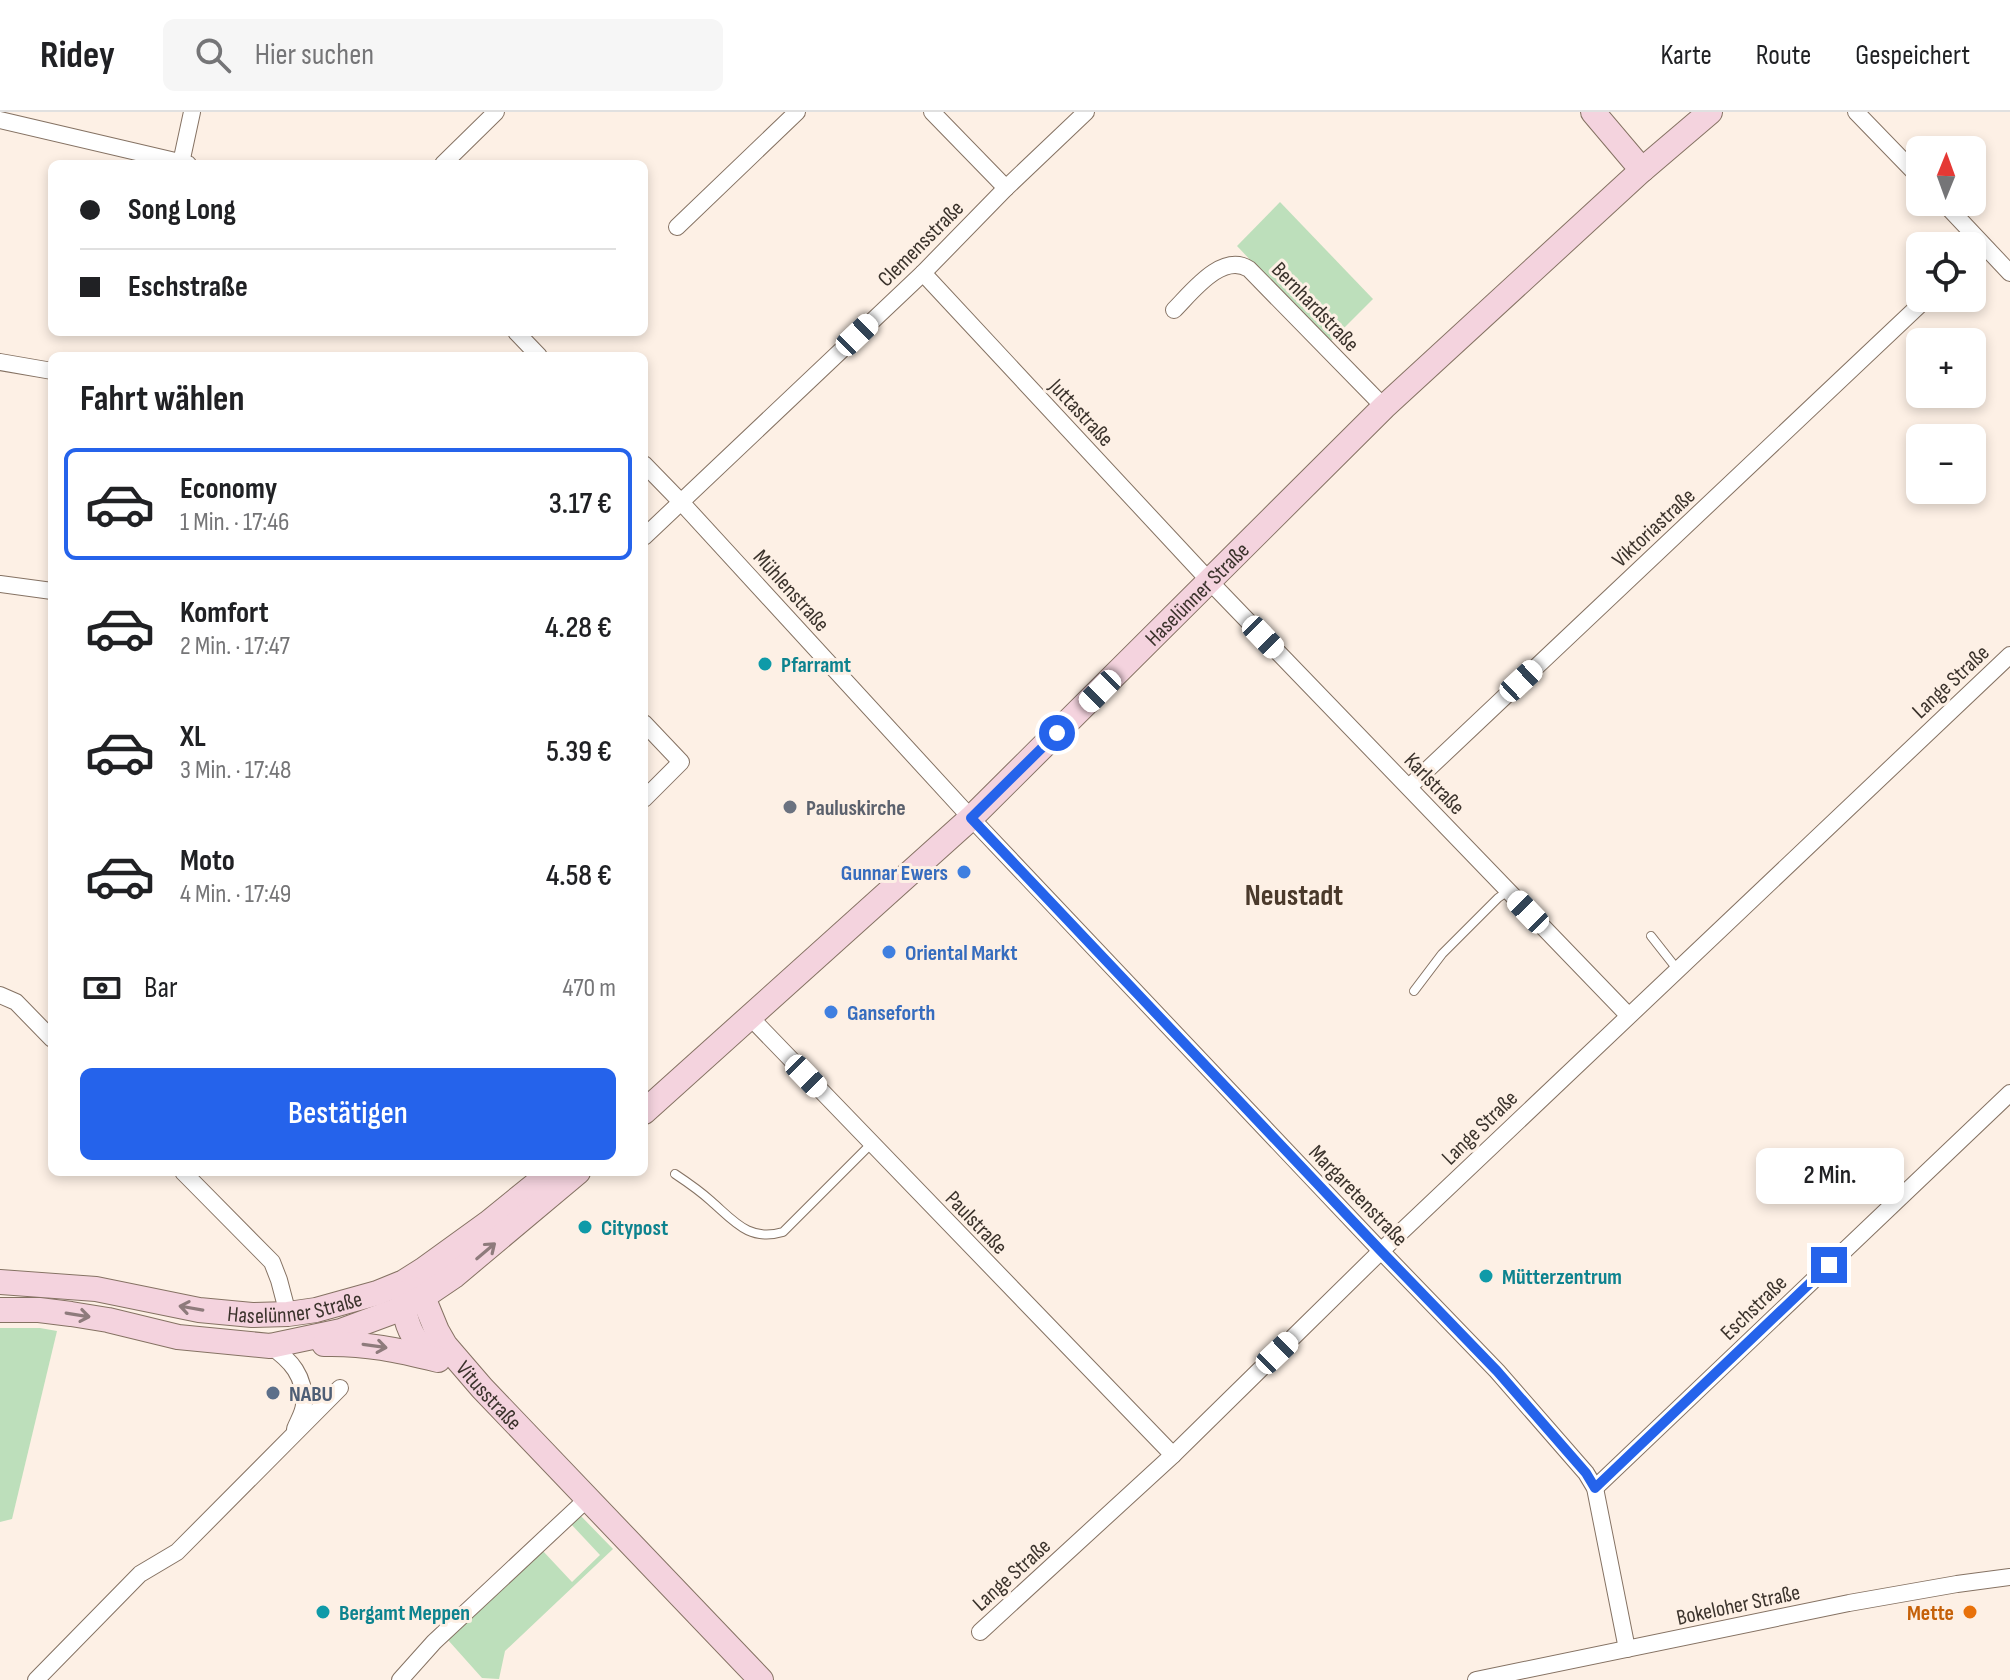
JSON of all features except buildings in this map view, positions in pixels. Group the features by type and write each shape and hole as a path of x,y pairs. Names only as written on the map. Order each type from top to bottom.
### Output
{"street":[{"path":"184,160 192,112"},
{"path":"447,160 496,112"},
{"path":"677,227 797,112"},
{"path":"932,112 1006,188"},
{"name":"Clemensstraße","path":"648,533 923,273 1086,112"},
{"path":"1593,112 1642,170"},
{"name":"Haselünner Straße","path":"648,1108 971,818 1384,407 1642,170 1710,112"},
{"path":"1856,112 1906,164"},
{"path":"0,120 171,160"},
{"path":"1986,256 2010,273"},
{"name":"Bernhardstraße","path":"1174,310 1217,269 1227,264 1241,264 1384,407"},
{"name":"Juttastraße","path":"923,273 1210,581"},
{"name":"Viktoriastraße","path":"1409,787 1912,312"},
{"path":"520,336 535,352"},
{"path":"0,362 48,370"},
{"name":"Mühlenstraße","path":"648,468 971,818"},
{"name":"Karlstraße","path":"1210,581 1628,1015"},
{"path":"0,584 48,590"},
{"name":"Lange Straße","path":"980,1632 1173,1455 1381,1251 2010,655"},
{"path":"648,727 681,762 648,795"},
{"name":"Margaretenstraße","path":"971,818 1497,1371 1586,1473 1595,1488 1627,1649"},
{"path":"0,995 16,1002 48,1035"},
{"name":"Paulstraße","path":"751,1018 1173,1455"},
{"name":"Haselünner Straße","path":"648,1099 682,1076"},
{"name":"Eschstraße","path":"1595,1488 2010,1093"},
{"path":"187,1176 272,1262 288,1314"},
{"name":"Haselünner Straße","path":"0,1282 96,1289 199,1310 252,1315 316,1310 346,1303 404,1282 488,1223 546,1176"},
{"name":"Haselünner Straße","path":"0,1310 71,1314 178,1337 270,1346 341,1331 413,1303 454,1276 573,1176"},
{"name":"Vitusstraße","path":"404,1282 413,1303 482,1388 761,1680"},
{"path":"413,1303 417,1342 438,1360 482,1388"},
{"path":"270,1346 367,1344 438,1360"},
{"name":"Haselünner Straße","path":"270,1346 288,1360 301,1379 304,1407 292,1436"},
{"name":"Haselünner Straße","path":"36,1680 140,1574 177,1552 340,1388"},
{"path":"400,1680 434,1642 587,1499"},
{"name":"Bokeloher Straße","path":"1476,1680 1849,1603 2010,1577"}],"lane":[{"path":"1414,991 1442,954 1508,891"},
{"path":"1651,936 1677,969"},
{"path":"675,1174 747,1231 771,1236 783,1232 871,1144"}],"green space":[{"path":"1280,202 1373,299 1329,343 1237,246"},
{"path":"0,1328 57,1331 12,1519 0,1522"},
{"path":"579,1514 613,1549 505,1651 499,1679 482,1678 448,1640 542,1550 572,1582 600,1555 570,1523"}],"place":[{"name":"Pfarramt","path":"765,664"},
{"name":"Pauluskirche","path":"790,807"},
{"name":"Gunnar Ewers","path":"964,872"},
{"name":"Oriental Markt","path":"889,952"},
{"name":"Ganseforth","path":"831,1012"},
{"name":"Citypost","path":"585,1227"},
{"name":"Mütterzentrum","path":"1486,1276"},
{"name":"NABU","path":"273,1393"},
{"name":"Bergamt Meppen","path":"323,1612"},
{"name":"Mette","path":"1970,1612"}],"district":[{"name":"Neustadt","path":"1294,895"}],"route":[{"path":"1057,733 971,818 1497,1371 1586,1473 1595,1488 1829,1265"}]}
